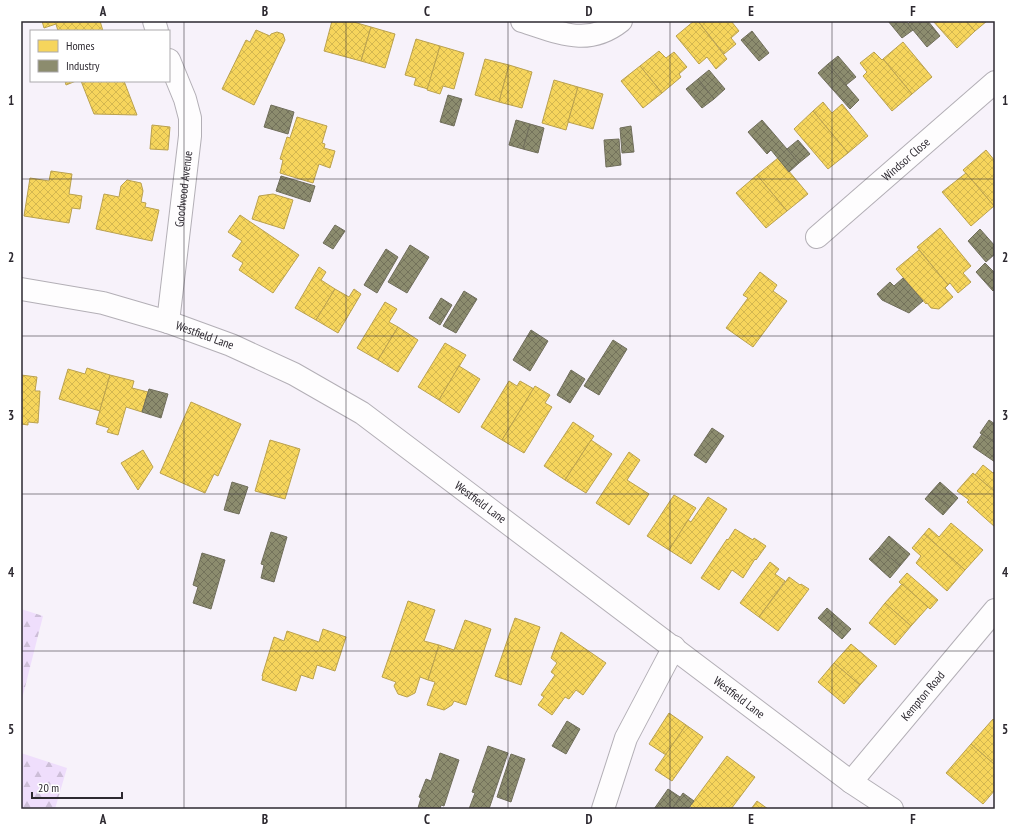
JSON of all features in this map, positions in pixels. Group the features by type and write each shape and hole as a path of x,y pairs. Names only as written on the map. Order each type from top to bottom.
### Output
{"street":[{"path":"522,21 569,36 584,37 598,35 612,29 621,21"},
{"name":"Goodwood Avenue","path":"168,322 190,136 190,118 185,99 170,62"},
{"name":"Windsor Close","path":"817,237 995,82"},
{"name":"Westfield Lane","path":"21,289 103,303 168,322 231,344 294,374 362,413 851,782 892,809"},
{"name":"Kempton Road","path":"851,782 995,610"},
{"path":"603,809 626,738 674,648"}],"green space":[{"path":"21,609 43,616 21,703"},
{"path":"21,753 67,768 55,809 21,809"}],"building: Homes":[{"path":"42,21 100,21 103,30 58,30 56,24 44,28"},
{"path":"332,21 350,21 371,27 361,61 324,51"},
{"path":"694,21 698,21 727,59 716,69 707,57 699,64 676,36"},
{"path":"698,21 731,21 739,31 731,38 736,44 724,54"},
{"path":"933,21 966,21 975,31 957,48"},
{"path":"966,21 987,21 975,31"},
{"path":"371,27 395,34 385,68 361,61"},
{"path":"256,30 270,36 271,34 277,32 283,34 285,40 254,105 222,89 246,40 250,42"},
{"path":"416,39 440,46 428,89 414,85 416,78 405,75"},
{"path":"903,42 932,77 912,94 883,59"},
{"path":"440,46 464,53 454,89 443,86 440,94 427,90"},
{"path":"659,51 666,58 674,52 687,67 679,74 681,77 662,93 640,66"},
{"path":"874,52 882,60 883,59 912,94 892,111 863,76 867,72 860,63"},
{"path":"485,59 509,65 499,102 475,95"},
{"path":"509,65 532,72 522,108 499,102"},
{"path":"640,66 662,93 643,108 621,81"},
{"path":"554,80 578,87 566,130 542,123"},
{"path":"65,82 74,82 66,85"},
{"path":"81,82 124,82 137,115 94,114"},
{"path":"578,87 603,94 593,129 568,122"},
{"path":"823,102 832,113 842,104 868,136 848,153 813,111"},
{"path":"813,111 848,153 828,169 794,129"},
{"path":"297,117 327,126 322,143 325,144 324,148 335,151 330,168 319,164 313,183 280,173 283,160 280,159 287,137 290,138"},
{"path":"152,125 170,127 168,150 150,149"},
{"path":"986,150 995,161 994,206 963,170"},
{"path":"778,158 808,194 787,211 757,175"},
{"path":"51,171 72,174 69,194 82,196 80,209 72,208 69,223 24,216 30,178 49,181"},
{"path":"966,173 994,206 971,226 942,192"},
{"path":"757,175 787,211 766,228 736,193"},
{"path":"127,180 141,183 143,191 141,202 146,203 145,207 159,210 152,241 96,229 104,194 119,197 121,186"},
{"path":"273,194 293,200 284,229 252,219 259,196"},
{"path":"240,215 299,255 273,293 239,270 243,263 232,256 242,241 228,232"},
{"path":"940,228 971,266 963,273 971,282 958,293 950,283 948,285 917,247"},
{"path":"919,250 948,285 945,288 953,297 939,309 931,308 927,303 926,304 896,269"},
{"path":"319,267 326,272 321,280 335,289 316,320 295,308"},
{"path":"760,272 777,285 773,291 787,301 753,347 726,328 748,298 743,295"},
{"path":"335,289 349,297 354,289 361,294 338,333 316,320"},
{"path":"385,302 397,309 389,322 398,327 378,360 357,348"},
{"path":"398,327 418,340 398,372 378,360"},
{"path":"445,343 466,355 439,400 418,387"},
{"path":"459,366 480,379 459,413 439,400"},
{"path":"87,368 110,375 100,411 59,399 68,369 85,374"},
{"path":"21,375 37,377 35,391 40,391 38,423 28,422 28,425 21,424"},
{"path":"110,375 134,381 132,388 148,392 142,412 126,407 118,435 107,432 109,428 96,424"},
{"path":"509,381 517,386 520,381 534,389 502,440 481,427"},
{"path":"535,386 550,395 545,403 552,407 524,453 502,440"},
{"path":"191,402 241,424 218,476 214,474 205,493 160,473"},
{"path":"573,422 594,436 565,480 544,466"},
{"path":"270,440 300,449 285,499 255,491"},
{"path":"591,440 612,454 586,493 565,480"},
{"path":"143,450 153,467 138,490 121,463"},
{"path":"629,452 640,460 627,480 649,494 629,525 596,503"},
{"path":"983,465 993,473 995,471 995,492 975,475"},
{"path":"973,473 995,492 995,527 967,502 969,500 957,491"},
{"path":"674,495 696,508 669,550 647,536"},
{"path":"708,497 727,509 691,564 669,550 688,520 691,522"},
{"path":"951,523 983,550 965,570 924,534 929,528 939,537"},
{"path":"735,529 753,540 754,538 766,546 756,560 755,559 743,578 732,570 719,590 701,578"},
{"path":"924,534 965,570 947,591 916,563 921,556 912,548"},
{"path":"770,562 779,569 775,574 785,581 759,617 740,603"},
{"path":"907,573 938,600 930,609 899,582"},
{"path":"789,577 800,585 801,584 809,589 778,631 759,617"},
{"path":"902,584 928,607 911,626 885,603"},
{"path":"408,601 435,610 424,641 439,645 428,680 420,677 415,693 407,697 398,694 394,686 396,682 382,677"},
{"path":"885,603 911,626 895,645 869,623"},
{"path":"515,618 540,627 521,685 495,676"},
{"path":"465,620 491,629 466,705 454,701 452,705 444,710 427,705 435,682 428,680 439,645 454,650"},
{"path":"323,629 346,637 335,671 317,665 313,679 301,675 296,691 262,680 274,637 284,641 287,631 319,642"},
{"path":"561,632 606,663 583,695 576,690 569,699 565,697 552,715 538,705 544,697 541,695 555,675 551,672 557,663 551,658"},
{"path":"851,644 877,666 860,685 834,663"},
{"path":"834,663 860,685 844,704 818,682"},
{"path":"669,713 686,725 666,755 649,744"},
{"path":"993,719 995,721 995,765 971,744"},
{"path":"686,725 703,737 672,781 655,770"},
{"path":"971,744 995,765 995,790 983,804 946,773"},
{"path":"727,756 755,777 731,809 693,809 690,806"},
{"path":"757,801 768,809 751,809"}],"building: Industry":[{"path":"888,21 906,21 913,30 902,38"},
{"path":"911,21 928,21 940,36 927,47 908,24"},
{"path":"752,31 769,53 759,61 741,40"},
{"path":"838,56 856,77 846,85 828,64"},
{"path":"828,64 859,100 850,109 818,73"},
{"path":"709,70 725,89 714,99 698,79"},
{"path":"698,79 714,99 702,108 686,89"},
{"path":"448,95 462,99 454,126 440,122"},
{"path":"271,105 294,112 288,134 264,127"},
{"path":"516,120 530,124 523,149 509,145"},
{"path":"762,120 799,163 789,172 771,150 767,154 748,132"},
{"path":"530,124 544,128 538,153 523,149"},
{"path":"631,126 634,152 622,153 620,128"},
{"path":"619,139 621,165 606,167 604,140"},
{"path":"798,140 810,154 799,163 787,149"},
{"path":"281,176 315,186 310,202 276,191"},
{"path":"335,225 345,231 333,249 323,243"},
{"path":"980,229 995,246 995,254 986,262 968,241"},
{"path":"410,245 429,257 407,293 388,282"},
{"path":"386,249 398,257 377,293 364,285"},
{"path":"985,263 995,273 995,289 993,291 976,272"},
{"path":"903,278 923,301 909,313 882,300 877,294 890,282 894,286"},
{"path":"464,291 477,299 456,333 443,326"},
{"path":"441,298 452,305 440,325 429,318"},
{"path":"531,330 548,341 530,371 513,360"},
{"path":"613,340 627,349 599,395 584,386"},
{"path":"571,370 585,379 570,403 557,395"},
{"path":"149,389 168,394 161,418 142,412"},
{"path":"989,420 995,424 995,443 980,433"},
{"path":"712,428 724,436 706,463 694,455"},
{"path":"982,434 995,443 995,462 973,447"},
{"path":"232,482 248,487 239,514 224,510"},
{"path":"940,482 958,498 950,507 931,492"},
{"path":"931,492 950,507 943,515 925,499"},
{"path":"271,532 287,537 274,582 261,578 264,565 261,564"},
{"path":"889,536 910,554 900,566 879,548"},
{"path":"879,548 900,566 890,578 869,559"},
{"path":"202,553 225,560 211,609 193,603 198,587 193,585"},
{"path":"827,608 851,629 842,639 818,618"},
{"path":"567,721 580,729 566,754 552,746"},
{"path":"488,746 508,753 489,809 469,809 475,793 472,792"},
{"path":"440,753 459,760 444,806 441,805 440,809 418,808 421,798 419,797 426,779 431,781"},
{"path":"511,754 525,759 511,802 497,797"},
{"path":"668,789 680,797 672,809 654,809"},
{"path":"683,793 694,801 688,809 672,809"}]}
